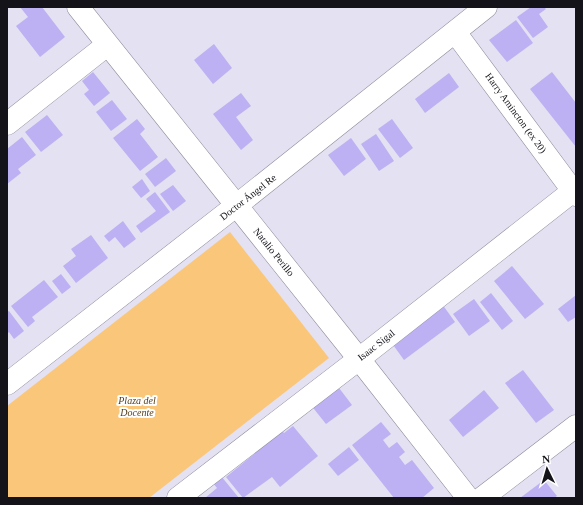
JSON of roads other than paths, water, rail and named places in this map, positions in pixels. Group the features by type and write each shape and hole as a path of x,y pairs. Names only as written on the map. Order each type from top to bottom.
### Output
{"street":[{"name":"Natalio Perillo","path":"78,7 468,498"},
{"name":"Doctor Ángel Re","path":"7,384 237,206 486,7"},
{"name":"Harry Amincton (ex 20)","path":"455,32 574,193"},
{"path":"7,124 107,45"},
{"name":"Isaac Sigal","path":"178,498 574,193"},
{"path":"482,498 576,426"}],"park label":[{"name":"Plaza del Docente","path":"137,406"}]}
